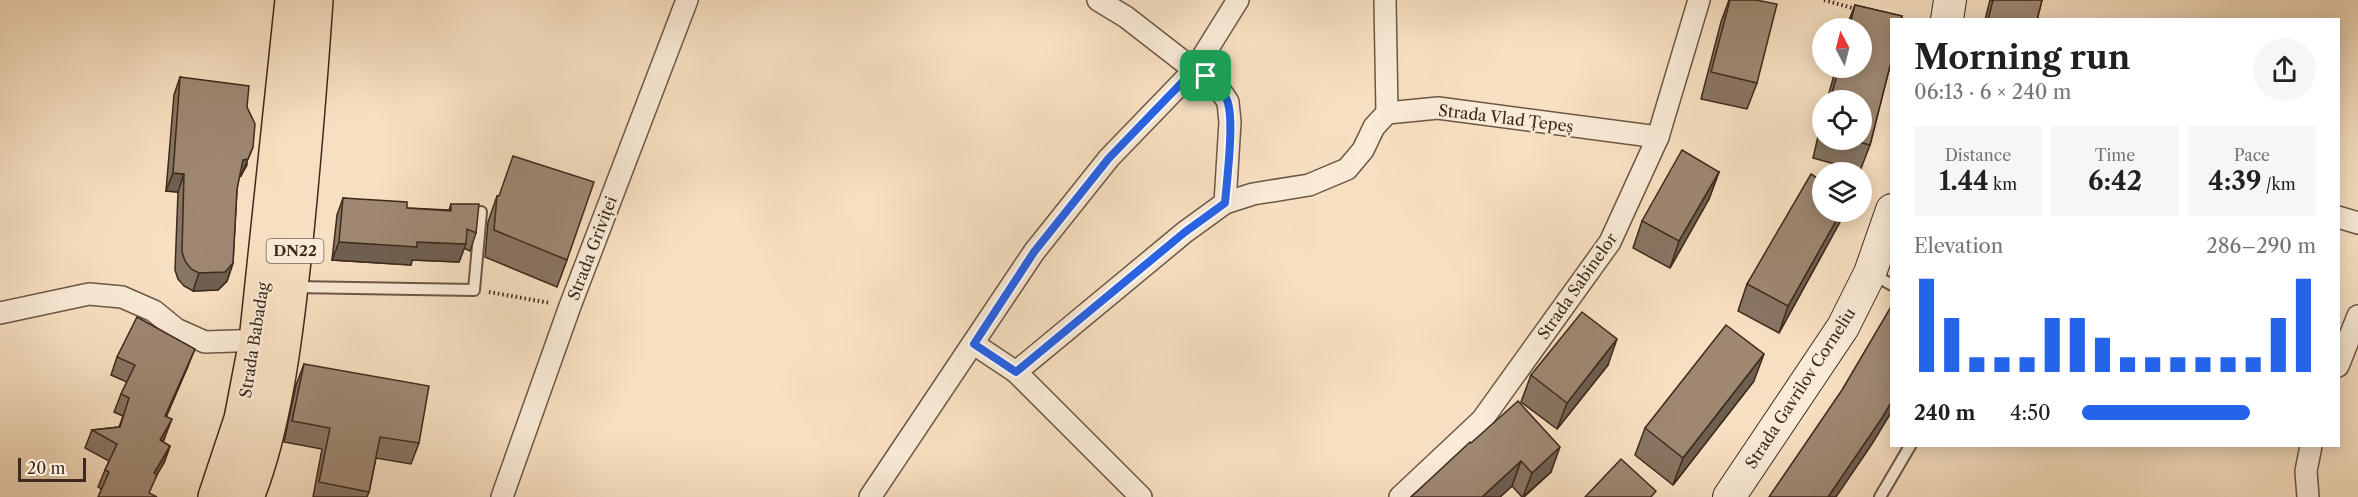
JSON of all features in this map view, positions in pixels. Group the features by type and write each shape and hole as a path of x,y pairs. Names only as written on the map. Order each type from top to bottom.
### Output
{"main road":[{"name":"Strada Babadag","path":"247,497 266,430 292,0"},
{"name":"Strada Babadag","path":"215,497 241,419 291,287 316,0"}],"street":[{"name":"Strada Griviței","path":"502,497 570,306 687,0"},
{"path":"1098,0 1128,8 1221,90 1228,102 1230,122 1225,203"},
{"path":"870,497 1034,252 1109,158 1195,69 1238,0"},
{"path":"1016,372 1185,232 1225,203 1253,194 1309,185 1347,169 1363,150 1374,127 1387,113 1385,0"},
{"name":"Strada Sabinelor","path":"1400,497 1482,420 1610,242 1658,137 1699,0"},
{"path":"1947,18 1950,0"},
{"name":"Strada Vlad Țepeș","path":"1387,113 1438,108 1658,137"},
{"path":"2340,218 2358,222"},
{"name":"Strada Gavrilov Corneliu","path":"1730,497 1843,327 1881,279 1890,223"},
{"path":"0,313 88,294 122,297 154,311 176,329 205,342 271,340"},
{"path":"2340,361 2358,316"},
{"path":"974,344 1016,372 1141,497"},
{"path":"2308,497 2306,471 2311,447"}],"lane":[{"path":"291,287 474,290 480,212"},
{"path":"1880,497 1909,447"}],"path":[{"path":"1824,0 1860,10"},
{"path":"474,290 570,306"}],"building":[{"path":"1730,0 1756,0 1777,4 1757,83 1711,72"},
{"path":"1993,0 2042,0 2038,18 1988,18"},
{"path":"1855,5 1902,16 1902,18 1890,18 1890,66 1872,137 1872,90 1833,90 1836,78 1872,78 1872,18 1852,18"},
{"path":"180,77 249,86 247,107 255,124 253,147 248,159 243,160 237,189 233,263 225,272 199,273 191,269 182,252 184,174 173,173"},
{"path":"1682,150 1719,172 1679,241 1642,221"},
{"path":"513,156 594,182 567,260 494,230 497,196 499,196"},
{"path":"1811,174 1812,222 1835,222 1788,306 1747,284"},
{"path":"343,198 407,202 407,208 451,211 451,204 479,204 476,233 467,229 466,244 417,242 417,247 339,242"},
{"path":"1890,308 1890,404 1882,418 1828,497 1769,497 1842,390"},
{"path":"1582,312 1617,339 1567,403 1531,375"},
{"path":"137,317 195,349 165,416 172,419 160,440 170,446 154,473 157,475 149,493 157,497 98,497 109,472 105,470 117,444 92,430 120,427 129,398 121,394 135,365 117,357"},
{"path":"1726,325 1764,354 1683,458 1645,428"},
{"path":"304,364 429,386 419,443 380,437 369,492 319,482 330,428 292,421"},
{"path":"1518,401 1560,447 1532,473 1521,461 1482,497 1411,497 1470,442"},
{"path":"1621,459 1656,491 1651,497 1585,497"}],"route":[{"path":"1195,69 1206,76 1221,90 1228,102 1230,122 1225,203 1185,232 1016,372 974,344 1034,252 1109,158 1195,69"}]}
